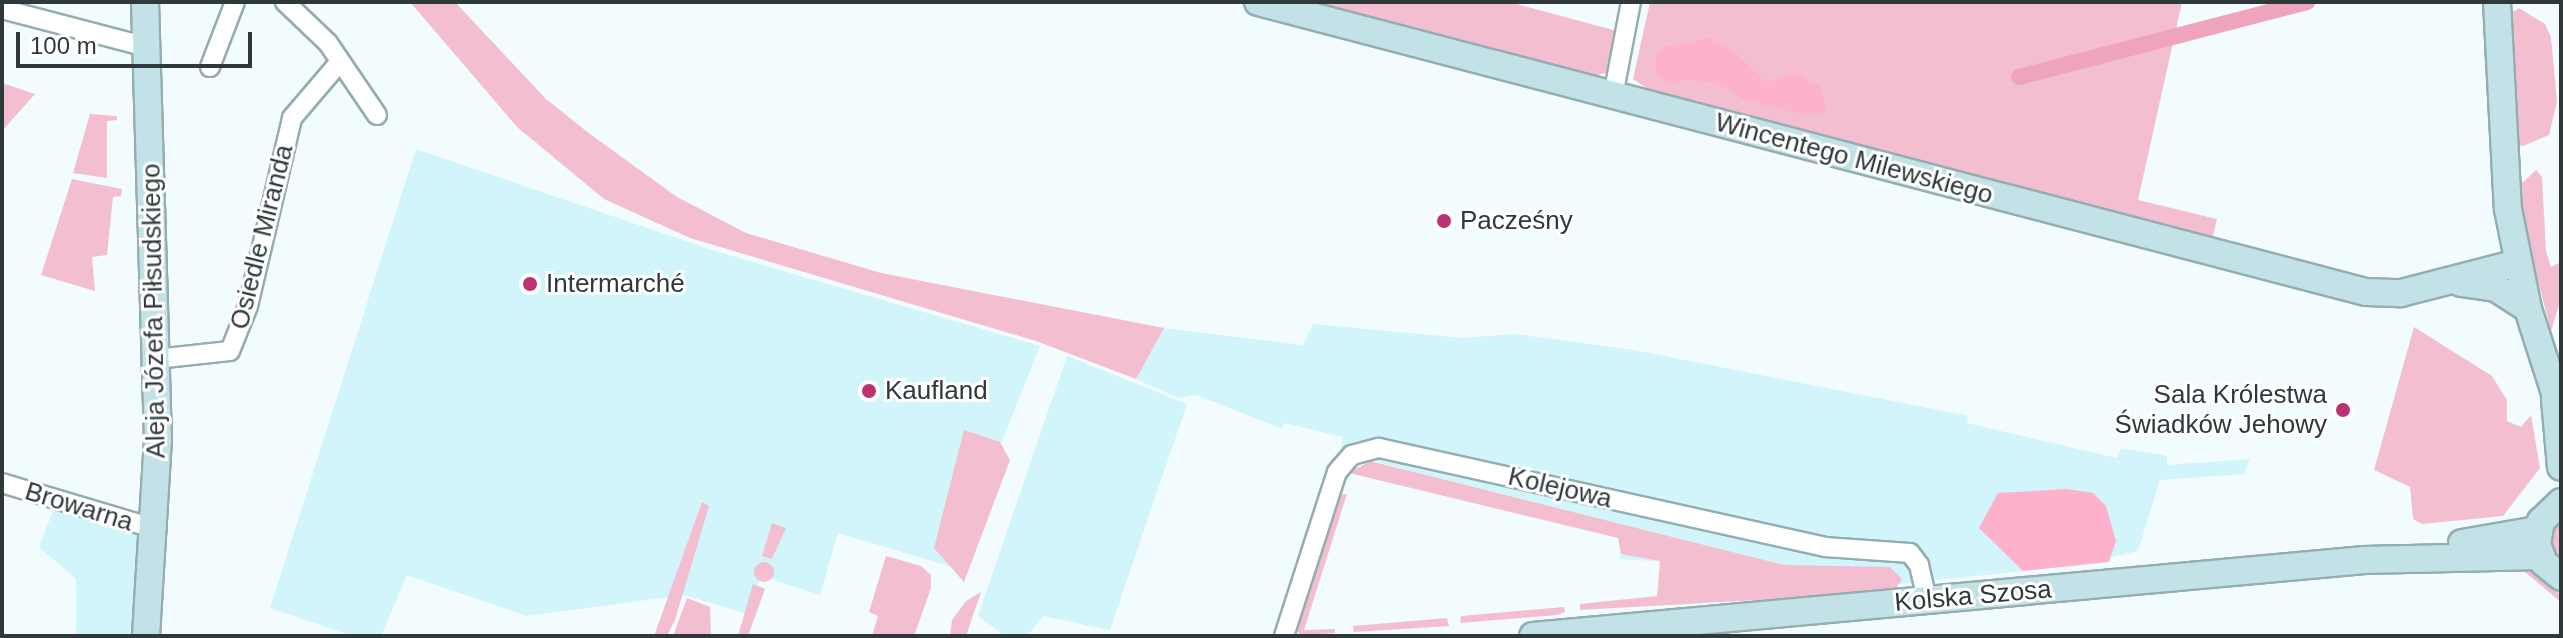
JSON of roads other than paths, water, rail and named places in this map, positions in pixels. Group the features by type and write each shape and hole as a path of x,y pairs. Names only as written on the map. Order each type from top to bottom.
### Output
{"street":[{"name":"Aleja Józefa Piłsudskiego","path":"145,2 156,359 156,529 151,630"},
{"path":"210,67 235,2"},
{"path":"285,2 328,43 338,64 377,115"},
{"name":"Wincentego Milewskiego","path":"1258,2 2366,292 2401,293 2453,283 2518,263"},
{"path":"1613,96 1631,2"},
{"path":"2497,2 2501,151 2528,309 2558,405 2561,467"},
{"path":"2,9 147,47"},
{"name":"Osiedle Miranda","path":"156,359 230,351 248,306 292,118 338,64"},
{"name":"Wincentego Milewskiego","path":"2453,283 2496,288 2528,309"},
{"name":"Kolejowa","path":"1284,636 1337,472 1352,455 1379,448 1825,547 1910,553 1919,565 1927,600"},
{"path":"2561,476 2559,503 2539,543 2561,577"},
{"name":"Browarna","path":"2,483 156,529"},
{"name":"Kolska Szosa","path":"1533,636 2539,543"}],"waterway":[{"path":"2019,77 2307,2"}],"place":[{"name":"Pacześny","path":"1444,221"},
{"name":"Intermarché","path":"530,284"},
{"name":"Kaufland","path":"869,391"},
{"name":"Sala Królestwa Świadków Jehowy","path":"2343,410"}]}
